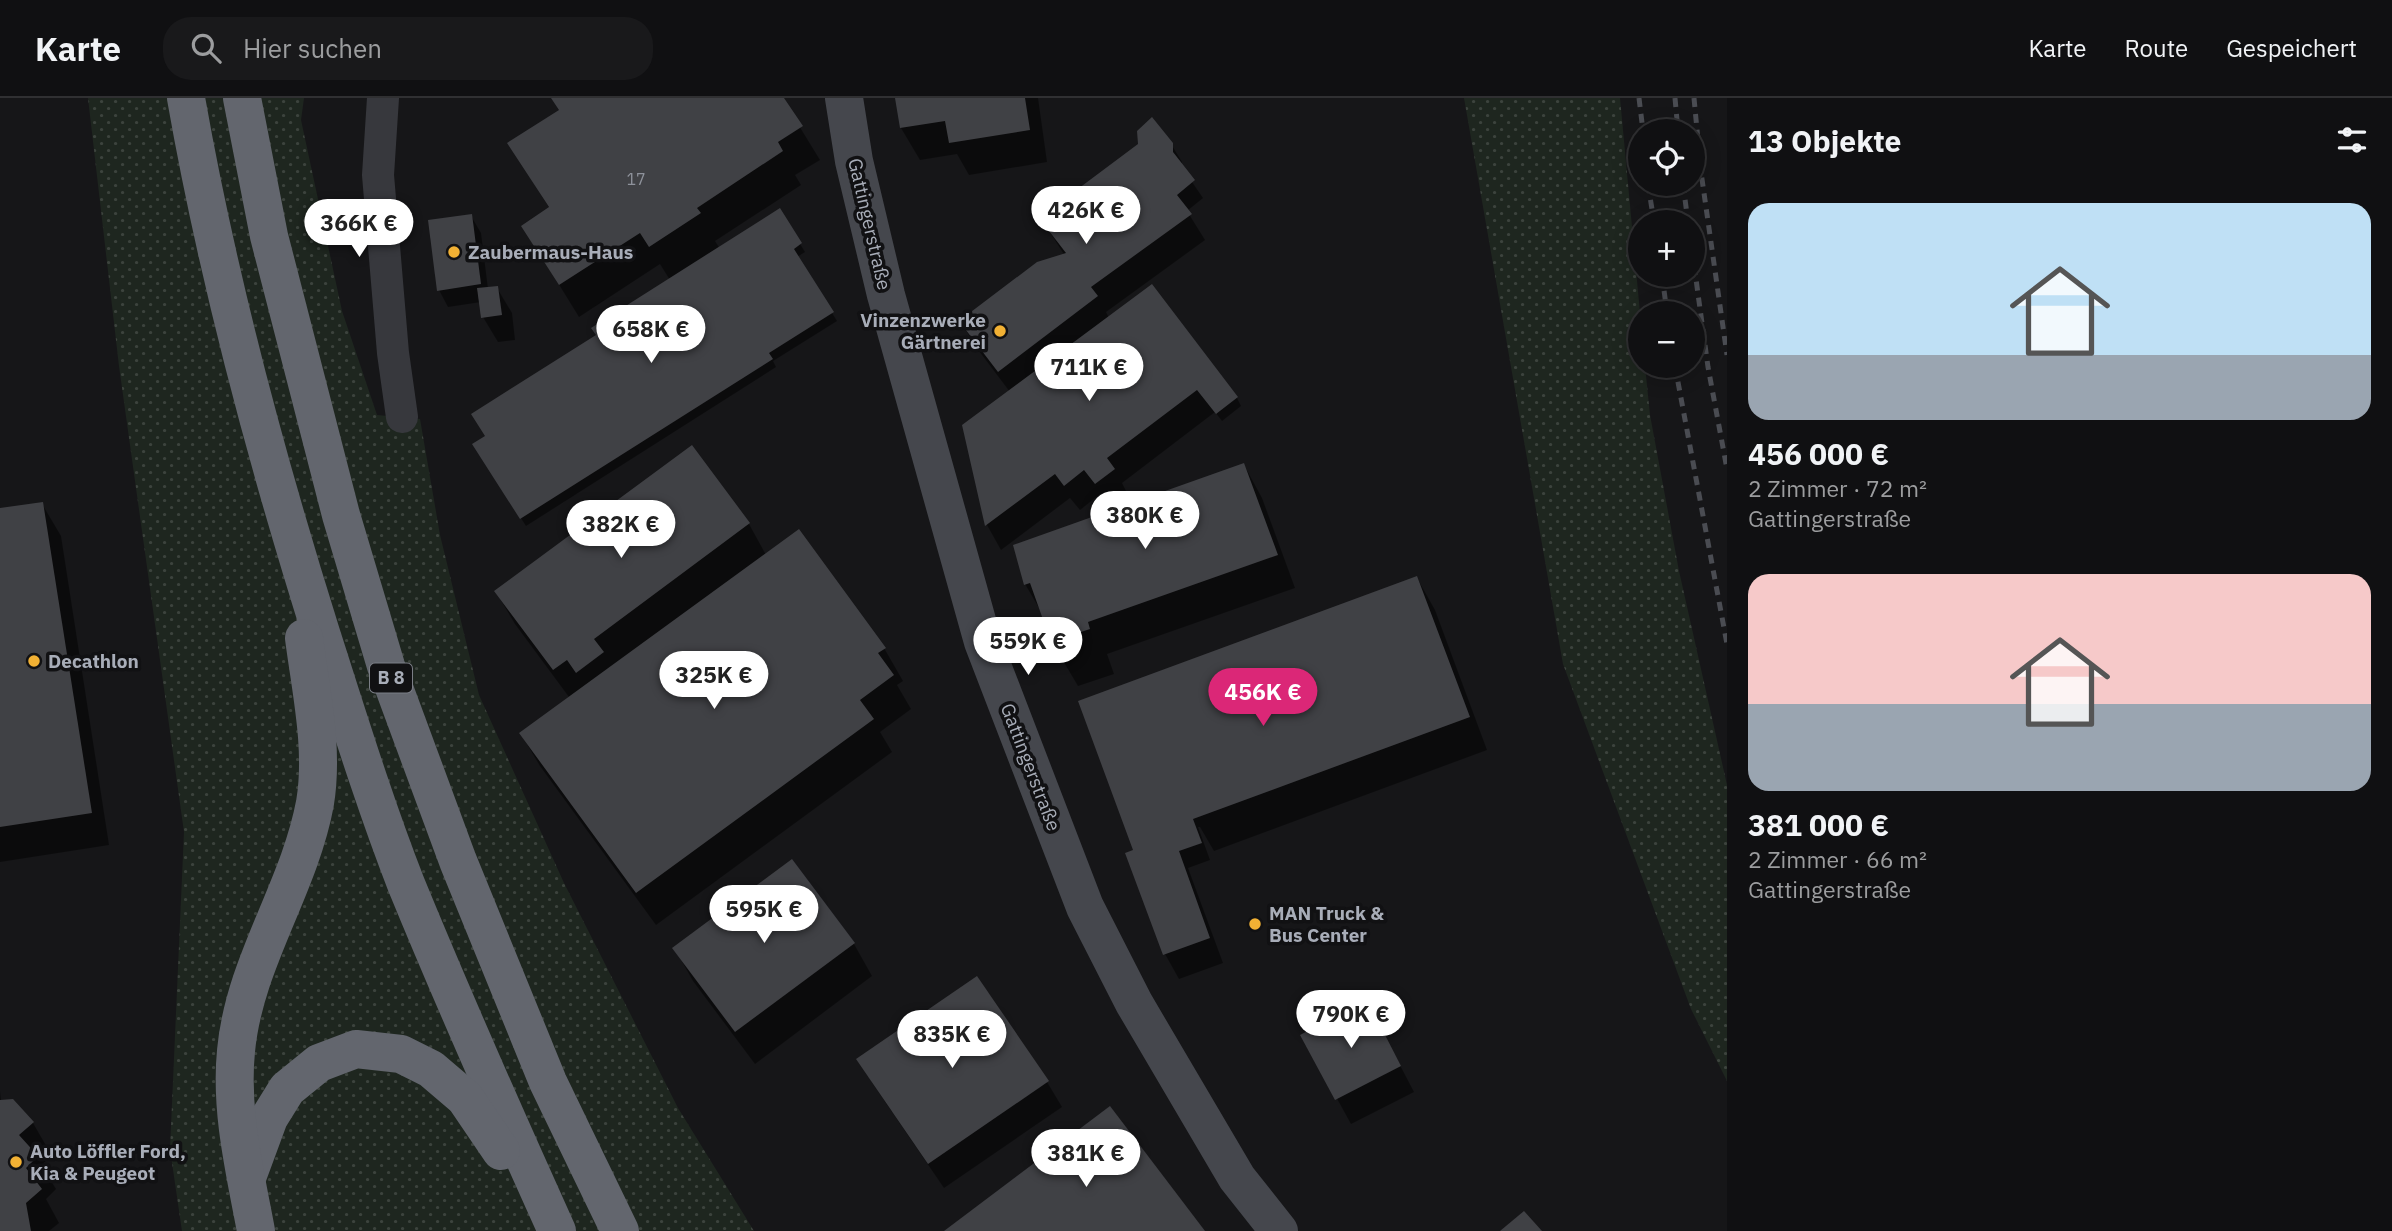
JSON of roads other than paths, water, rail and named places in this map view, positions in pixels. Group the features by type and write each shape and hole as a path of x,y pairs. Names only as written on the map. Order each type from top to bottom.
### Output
{"highway":[{"name":"B 8","path":"186,98 225,288 257,416 343,703 405,881 555,1231"},
{"name":"B 8","path":"242,98 276,263 341,515 386,666 458,860 548,1082 620,1231"},
{"path":"256,1231 235,1109 236,1051 246,993 298,862 314,803 318,753 293,542"},
{"path":"247,1180 269,1118 287,1089 308,1071 319,1063 356,1049 401,1054 431,1069 465,1098 555,1231"}],"street":[{"path":"383,98 378,175 393,354 402,417"},
{"name":"Gattingerstraße","path":"844,98 854,161 887,295 983,642 1085,907 1134,1003 1237,1178 1279,1231"}],"railway":[{"path":"1639,98 1642,119"},
{"path":"1675,98 1677,119"},
{"path":"1694,98 1701,172 1727,355"},
{"path":"1650,196 1652,210"},
{"path":"1685,196 1686,210"},
{"path":"1664,287 1665,301"},
{"path":"1697,287 1708,367 1727,469"},
{"path":"1677,378 1727,644"}],"place":[{"name":"Zaubermaus-Haus","path":"454,252"},
{"name":"Vinzenzwerke Gärtnerei","path":"1000,331"},
{"name":"Decathlon","path":"34,661"},
{"name":"MAN Truck & Bus Center","path":"1255,924"},
{"name":"Auto Löffler Ford, Kia & Peugeot","path":"16,1162"}]}
